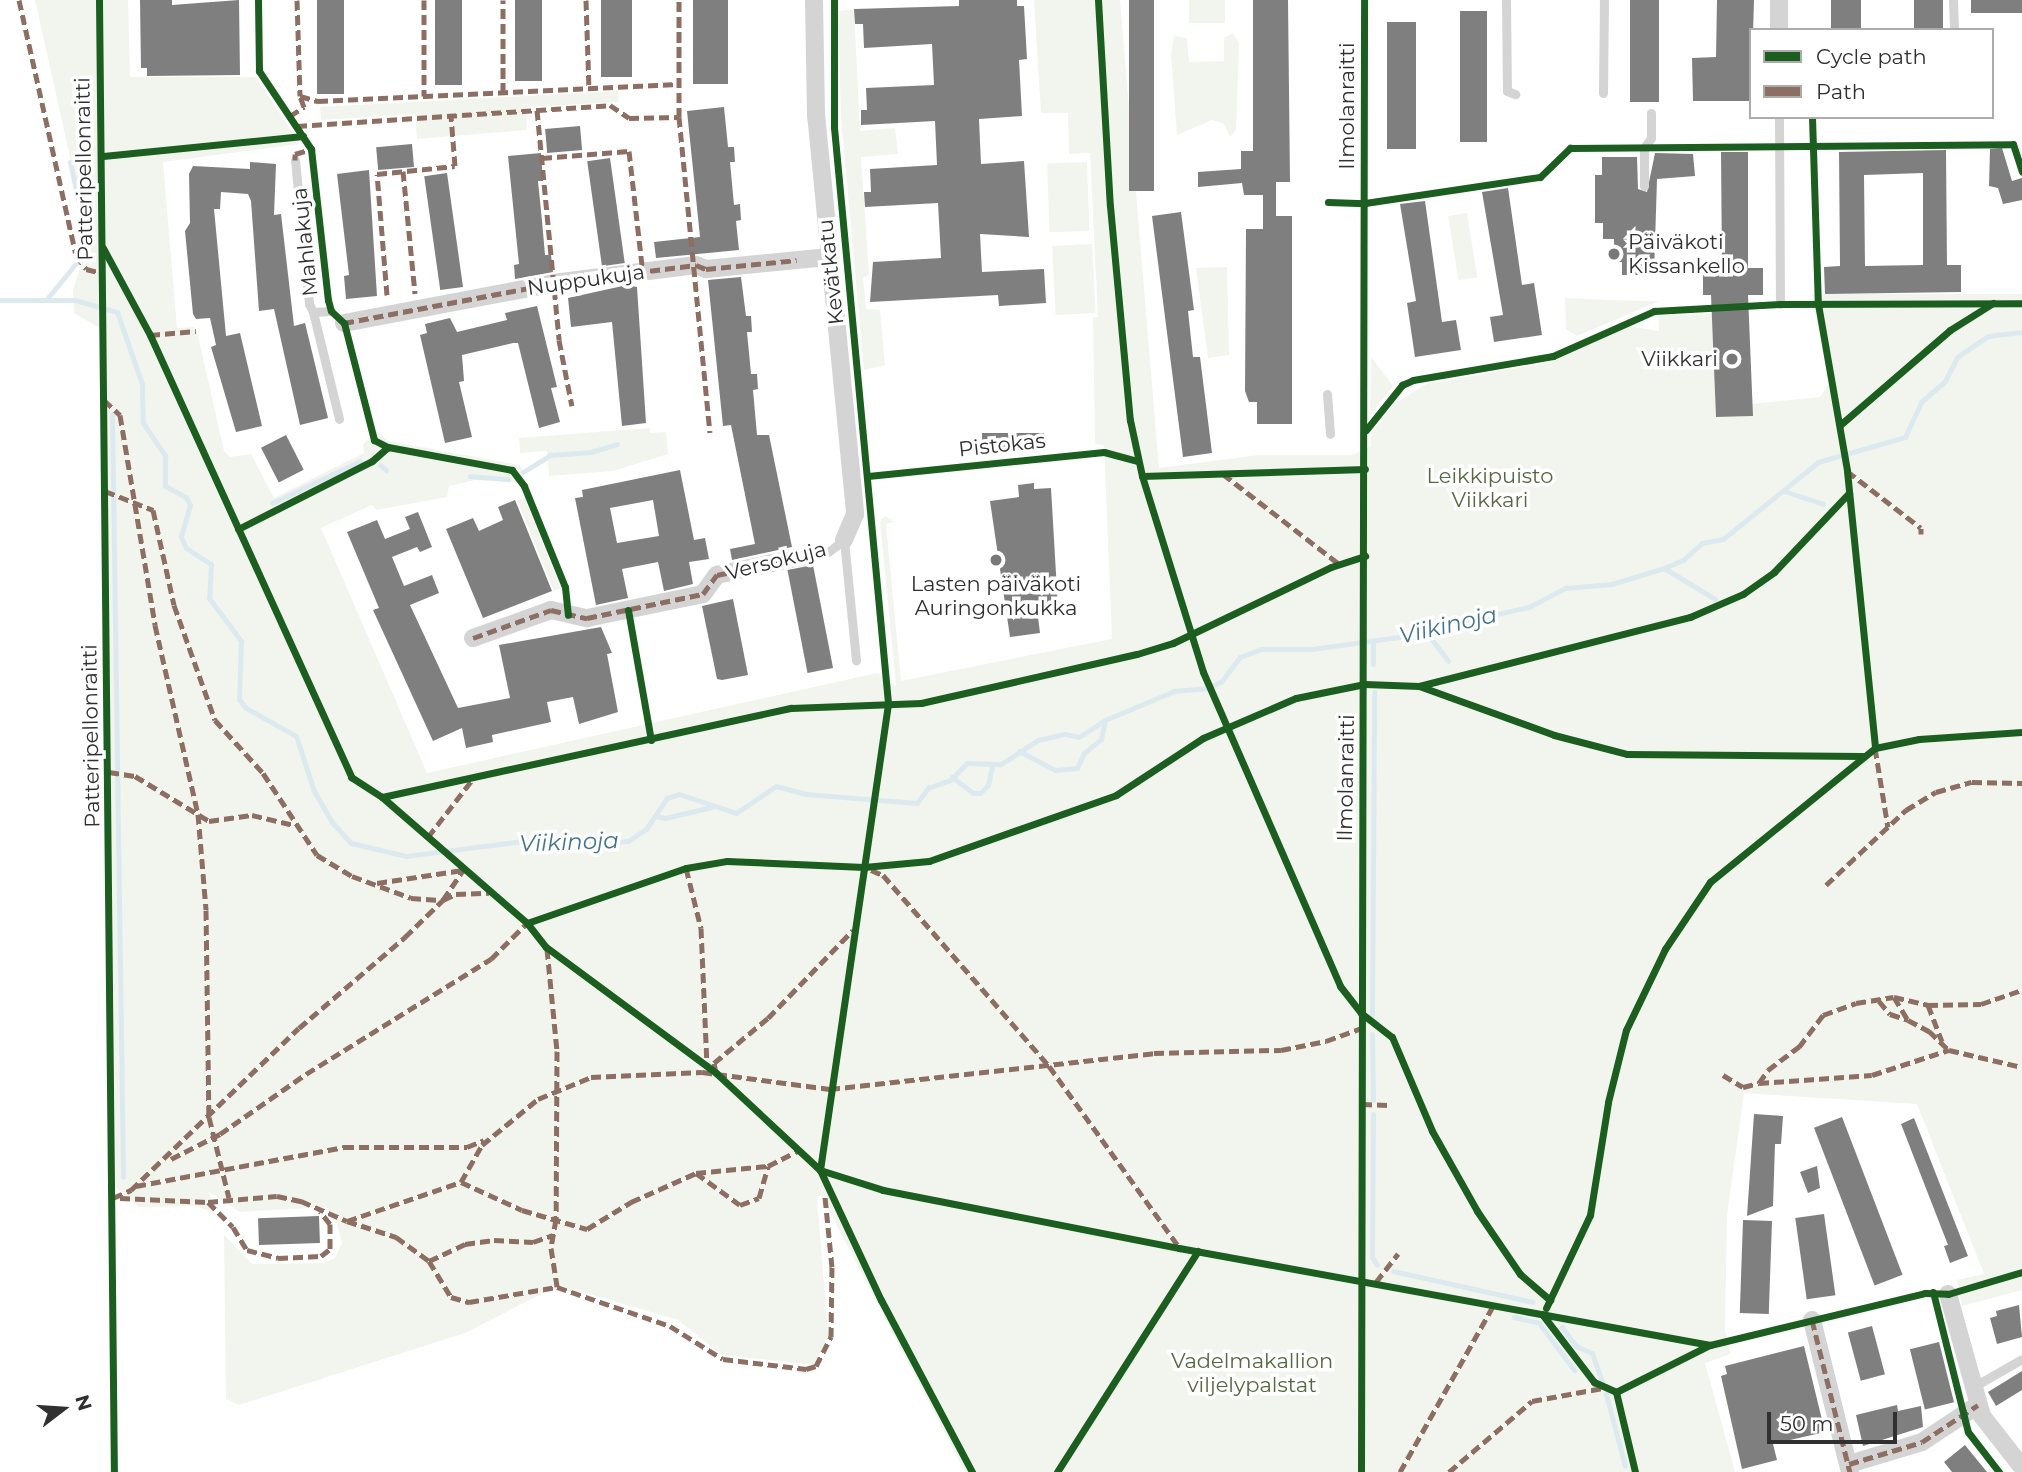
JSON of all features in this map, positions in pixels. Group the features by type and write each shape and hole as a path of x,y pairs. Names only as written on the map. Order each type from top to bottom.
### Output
{"street":[{"name":"Kevätkatu","path":"814,0 816,114 855,514 844,540"},
{"path":"1779,0 1779,28"},
{"name":"Nuppukuja","path":"338,317 561,282 696,265 706,269 830,257"},
{"name":"Versokuja","path":"473,638 551,610 587,618 703,594 717,575 805,556"},
{"path":"1948,1294 1976,1396 2022,1466"},
{"path":"1812,1320 1849,1468 1922,1442 1976,1396"}],"lane":[{"path":"1507,0 1507,91 1515,94"},
{"path":"1603,93 1604,0"},
{"path":"1953,0 1954,28"},
{"path":"1644,186 1644,148 1651,138 1651,113"},
{"path":"1779,119 1780,304"},
{"path":"295,160 309,303 339,419"},
{"path":"313,312 338,317"},
{"path":"1327,394 1330,434"},
{"path":"844,540 856,660"},
{"name":"Versokuja","path":"805,556 828,552 844,540"},
{"path":"1976,1396 2022,1359"}],"green space":[{"path":"35,0 128,0 130,77 256,77 300,144 163,162 177,328 194,327 198,336 224,451 230,457 251,454 274,498 364,453 363,445 375,430 389,441 520,465 524,473 516,482 475,480 449,486 447,497 376,510 372,505 321,528 427,773 877,673 896,686 880,522 885,516 894,522 886,524 901,681 1112,639 1104,445 1095,444 1093,317 1098,317 1090,153 1069,154 1068,113 1041,113 1034,0 1120,0 1159,468 1259,455 1351,455 1370,447 1371,433 1394,404 1426,384 1552,362 1629,326 1659,331 1658,315 1712,314 1716,417 1752,416 1752,404 1820,397 1829,384 1812,294 2022,294 2022,1290 1962,1306 1957,1280 1984,1274 1917,1104 1744,1093 1727,1215 1725,1331 1731,1354 1705,1363 1735,1472 965,1472 821,1195 817,1197 828,1335 815,1365 722,1355 678,1320 586,1293 551,1289 465,1333 239,1405 226,1399 224,1235 252,1264 324,1263 335,1258 342,1243 334,1213 325,1207 240,1212 209,1192 215,1213 195,1206 139,1207 116,1187 105,331 74,313 73,290 86,249 78,250 82,211"},
{"path":"1189,0 1225,0 1225,23 1189,23"},
{"path":"854,9 860,131 895,128 898,154 861,157 869,275 863,278 866,309 880,310 885,365 864,370 841,119 838,11"},
{"path":"1233,33 1239,43 1236,130 1230,137 1224,124 1212,120 1177,135 1171,54 1174,36 1187,38 1189,62 1224,61 1224,38"},
{"path":"618,91 619,102 526,107 527,130 417,139 415,114 321,120 320,107"},
{"path":"1087,162 1089,231 1049,232 1047,163"},
{"path":"1467,213 1477,277 1458,280 1448,216"},
{"path":"1092,244 1096,313 1056,315 1052,246"},
{"path":"1227,267 1229,355 1208,358 1196,268"},
{"path":"1565,298 1659,301 1577,336 1566,329"},
{"path":"1371,357 1393,386 1370,416"},
{"path":"650,428 650,433 666,432 668,454 613,471 549,476 547,451 520,453 519,438"},
{"path":"524,498 560,588 554,591 518,501"}],"building":[{"path":"140,0 172,0 172,5 239,0 240,75 147,76 147,68 141,68"},
{"path":"317,0 344,0 344,94 317,94"},
{"path":"435,0 462,0 462,85 435,85"},
{"path":"515,0 542,0 542,81 515,81"},
{"path":"601,0 632,0 632,77 601,77"},
{"path":"693,0 728,0 728,84 693,84"},
{"path":"959,0 1017,0 1017,6 1024,6 1027,59 1019,60 1022,116 979,119 981,164 1024,161 1029,237 980,234 982,272 1044,269 1046,303 999,306 998,295 870,302 873,262 941,258 938,203 865,207 864,192 871,192 870,169 937,165 935,121 861,125 861,110 867,110 866,88 934,85 932,44 864,48 863,24 855,24 854,9 959,6"},
{"path":"1129,0 1154,0 1154,191 1129,191"},
{"path":"1253,0 1288,0 1290,182 1276,182 1276,216 1292,216 1292,424 1257,424 1257,402 1249,402 1245,391 1246,229 1263,229 1263,195 1244,195 1242,183 1198,187 1198,172 1241,169 1241,151 1253,151"},
{"path":"1630,0 1659,0 1659,102 1630,102"},
{"path":"1717,0 1754,0 1753,28 1749,28 1749,101 1693,101 1692,58 1716,57"},
{"path":"1831,0 1861,0 1861,28 1831,28"},
{"path":"1914,0 1943,0 1943,28 1914,28"},
{"path":"1971,0 2022,0 2022,13 1971,13"},
{"path":"1460,11 1487,11 1487,142 1460,142"},
{"path":"1387,22 1416,22 1416,149 1387,149"},
{"path":"724,107 728,147 734,147 735,162 730,162 734,205 740,204 741,220 736,221 739,250 656,258 654,242 700,237 687,111"},
{"path":"580,126 582,150 547,153 545,129"},
{"path":"412,144 414,167 378,170 376,147"},
{"path":"2002,148 2012,181 2022,178 2022,200 2003,204 1998,188 1989,186 1990,149"},
{"path":"1946,150 1947,265 1961,265 1961,292 1825,294 1824,267 1840,266 1839,152","holes":["1923,173 1923,265 1865,266 1864,175"]},
{"path":"1721,152 1748,152 1748,268 1763,268 1763,295 1748,295 1753,416 1716,417 1711,295 1703,295 1703,268 1722,268"},
{"path":"541,153 543,181 538,181 545,255 551,255 553,272 515,279 514,265 519,264 508,156"},
{"path":"1655,153 1693,154 1695,176 1657,179 1654,275 1622,275 1622,262 1614,262 1614,239 1603,239 1603,223 1595,223 1595,175 1602,175 1602,157 1637,157 1638,189 1647,192"},
{"path":"610,158 625,263 602,266 587,161"},
{"path":"250,162 276,164 274,215 281,214 294,326 305,323 328,418 300,425 274,309 259,311 251,201 248,194 221,192 220,209 214,209 226,336 240,333 262,426 236,432 211,347 216,345 210,318 196,319 193,314 185,231 190,223 189,174 193,166 250,169"},
{"path":"369,170 377,296 346,299 344,276 349,275 337,174"},
{"path":"447,173 463,287 440,290 424,176"},
{"path":"1508,188 1522,285 1534,283 1542,335 1494,342 1490,317 1503,315 1482,192"},
{"path":"1425,201 1442,322 1456,320 1461,350 1415,357 1407,303 1416,301 1400,204"},
{"path":"1181,212 1194,310 1188,311 1193,357 1200,357 1212,453 1183,457 1152,216"},
{"path":"741,277 746,316 751,316 752,332 747,332 751,374 757,374 758,389 753,390 757,435 769,435 792,547 732,560 730,549 755,544 731,425 723,426 708,280"},
{"path":"627,285 637,287 646,423 622,426 612,322 571,327 568,298"},
{"path":"537,306 557,387 551,388 560,422 539,428 518,343 513,343 462,355 464,381 459,382 472,437 445,443 420,335 427,333 425,324 450,318 457,332 507,320 505,313"},
{"path":"982,433 1044,433 1044,449 982,449"},
{"path":"286,435 304,470 279,482 261,448"},
{"path":"680,470 694,540 705,538 709,559 689,562 693,584 664,591 658,562 622,569 628,598 596,605 575,498 583,497 582,490","holes":["653,500 659,536 617,543 610,508"]},
{"path":"1034,483 1034,489 1051,488 1058,608 1037,609 1040,633 1010,637 990,501 1019,497 1018,485"},
{"path":"515,500 552,591 483,618 446,529 473,518 479,531 503,520 498,507"},
{"path":"418,512 432,547 420,552 417,547 392,557 404,586 432,575 439,593 410,605 458,708 510,698 499,645 601,627 612,653 607,654 618,712 579,724 573,697 547,702 551,722 492,735 493,742 466,748 462,728 433,741 373,610 379,608 347,532 377,520 385,539 410,529 405,517"},
{"path":"813,565 833,668 808,673 787,570"},
{"path":"733,599 748,675 722,680 717,679 702,606"},
{"path":"1754,1114 1783,1116 1781,1144 1775,1144 1773,1206 1747,1216"},
{"path":"1842,1117 1903,1275 1875,1286 1814,1128"},
{"path":"1914,1118 1968,1256 1950,1263 1944,1246 1948,1245 1901,1124"},
{"path":"1817,1166 1820,1188 1808,1193 1800,1172"},
{"path":"1824,1214 1835,1295 1807,1299 1795,1218"},
{"path":"319,1216 320,1243 259,1245 258,1218"},
{"path":"1743,1220 1772,1221 1769,1314 1740,1313"},
{"path":"2019,1305 2022,1337 1997,1344 1990,1318 1997,1316 1996,1311"},
{"path":"1872,1326 1885,1374 1861,1381 1848,1332"},
{"path":"1939,1342 1954,1402 1925,1409 1910,1349"},
{"path":"1804,1346 1825,1432 1773,1444 1777,1460 1742,1469 1721,1376 1727,1374 1725,1366"},
{"path":"2022,1371 2022,1390 1996,1406 1988,1392"},
{"path":"1897,1405 1898,1411 1921,1406 1923,1427 1863,1446 1856,1415"},
{"path":"1965,1445 1987,1472 1952,1472 1944,1462"}],"waterway":[{"path":"70,162 82,217 80,244"},
{"path":"46,300 77,262"},
{"name":"Viikinoja","path":"0,300 75,300 117,312 142,384 143,423 165,456 165,486 186,497 190,505 181,537 186,548 211,564 209,598 241,641 239,699 246,708 296,736 314,791 332,822 351,843 406,856 554,837 604,843 628,841 646,829 667,798 679,794 736,813 776,786 806,794 917,803 928,788 950,780 967,763 1001,764 1038,740 1065,734 1079,737 1105,720 1174,691 1206,688 1221,682 1240,657 1261,649 1312,649 1427,633 1447,625 1529,607 1565,588 1612,584 1664,568 1683,560 1702,543 1723,539 1818,462 1905,437 1921,402 1945,381 1957,357 1988,336 2022,332"},
{"path":"112,414 123,1177"},
{"path":"523,472 550,455 591,452 617,444"},
{"path":"272,503 360,461"},
{"path":"380,465 386,470"},
{"path":"470,476 508,479"},
{"path":"1784,491 1823,504"},
{"path":"1664,568 1715,599"},
{"path":"1427,633 1448,661"},
{"path":"1373,643 1373,664"},
{"path":"1372,1015 1374,692"},
{"path":"1019,751 1055,770 1077,768 1084,753 1101,739 1105,720"},
{"path":"952,777 973,793 980,793 988,785 992,766"},
{"path":"656,816 665,818 712,807"},
{"path":"1372,1034 1373,1100"},
{"path":"1373,1114 1372,1257 1377,1265"},
{"path":"1393,1271 1533,1302"},
{"path":"1514,1317 1539,1323 1574,1370"},
{"path":"1562,1327 1576,1346 1592,1353 1602,1382"},
{"path":"1606,1394 1625,1466"}],"marked path":[{"path":"19,0 76,255 86,269 102,273"},
{"path":"297,0 300,96"},
{"path":"424,0 424,96"},
{"path":"503,0 503,93"},
{"path":"586,0 589,89"},
{"path":"297,126 610,105 629,118 679,117 679,0"},
{"path":"290,116 304,107 300,96 318,101 678,84"},
{"path":"537,110 559,340 572,406"},
{"path":"387,295 377,174 455,166 451,115"},
{"path":"679,117 710,432"},
{"path":"295,160 295,154 311,149"},
{"path":"542,158 629,151 643,273"},
{"path":"403,171 415,293"},
{"path":"344,323 561,282 696,265 706,269 797,260"},
{"path":"150,335 196,331"},
{"path":"104,400 120,415 155,625 198,814 206,910 209,1117 229,1198"},
{"path":"1847,471 1921,528 1921,534"},
{"path":"1223,474 1339,564"},
{"path":"105,491 153,510 174,605 215,720 263,773 317,855 352,876 411,898 443,900 456,894 489,893"},
{"path":"473,638 551,610 587,618 703,594 717,575 805,556"},
{"path":"1875,748 1888,827"},
{"path":"109,772 135,776 209,821 252,815 294,825"},
{"path":"428,837 472,780"},
{"path":"1826,885 1906,810 1936,792 1972,782 2022,783"},
{"path":"686,868 701,928 707,1067"},
{"path":"377,883 463,870"},
{"path":"113,1198 131,1190 299,1028 405,937 443,900 463,870"},
{"path":"871,870 883,875 1049,1066 1179,1247"},
{"path":"171,1159 220,1134 306,1074 491,959 527,923"},
{"path":"716,1073 714,1063 768,1018 853,930"},
{"path":"547,949 557,1051 556,1219 551,1248 557,1287"},
{"path":"1723,1075 1743,1087 1759,1083 1768,1070 1799,1047 1823,1015 1856,1003 1894,997 1928,1005 1981,1004 2022,990"},
{"path":"1894,997 1908,1020 1929,1031 1949,1050 2022,1067"},
{"path":"1879,1001 1890,1014 1908,1020"},
{"path":"1928,1005 1942,1041"},
{"path":"461,1182 482,1145 538,1099 591,1077 702,1072 830,1089 1154,1053 1281,1050 1326,1041 1361,1028"},
{"path":"1759,1083 1872,1075 1949,1050"},
{"path":"1362,1104 1388,1105"},
{"path":"136,1186 344,1147 467,1147 484,1140"},
{"path":"208,1202 277,1196 301,1201 347,1221 461,1182 522,1210 587,1229 631,1202 696,1173 768,1166 800,1150"},
{"path":"696,1173 740,1205 759,1198 768,1166"},
{"path":"347,1221 396,1237 429,1261 451,1297 469,1302 557,1287 670,1326 723,1359 806,1369 816,1366 831,1337 832,1267 825,1197"},
{"path":"120,1198 208,1202 233,1227 247,1250 278,1258 321,1256 330,1249 330,1224 320,1211"},
{"path":"429,1261 465,1244 494,1240 533,1242 553,1235"},
{"path":"1376,1282 1398,1254"},
{"path":"1400,1472 1493,1306"},
{"path":"1812,1320 1850,1472"},
{"path":"1449,1472 1532,1401 1603,1388"},
{"path":"1849,1464 1922,1442 1978,1405"}],"cycle path":[{"name":"Patteripellonraitti","path":"99,0 114,1472"},
{"name":"Mahlakuja","path":"258,0 259,71 311,149 328,300 331,311 344,323 374,440 388,447 512,470 524,486 565,587 568,615"},
{"path":"820,1170 888,703 834,127 834,0"},
{"path":"1098,0 1110,206 1130,420 1142,476 1365,469"},
{"name":"Ilmolanraitti","path":"1361,1472 1364,0"},
{"path":"1812,119 1818,304 1847,471 1875,748"},
{"name":"Patteripellonraitti","path":"103,156 303,136"},
{"path":"1328,202 1365,203 1540,177 1570,148 2013,144 2022,172"},
{"name":"Patteripellonraitti","path":"103,248 150,335 351,777 382,797 527,923 546,947 716,1073 820,1170 881,1300 972,1472"},
{"path":"1840,425 1950,330 1993,303"},
{"path":"1366,430 1402,385 1413,380 1553,356 1654,311 1780,304 2022,303"},
{"path":"238,529 372,461 388,447"},
{"name":"Pistokas","path":"868,476 1104,452 1137,461"},
{"path":"1142,476 1203,672 1340,986 1361,1013 1392,1037 1432,1131 1477,1211 1520,1274 1550,1300"},
{"path":"527,923 686,868 727,861 864,867 929,861 1116,795 1203,738 1296,698 1365,684 1419,686 1690,617 1743,594 1774,572 1849,493"},
{"path":"382,797 791,708 921,703 1137,654 1173,643 1331,567 1365,556"},
{"path":"628,610 651,740"},
{"path":"1419,686 1554,735 1627,754 1862,756"},
{"path":"1546,1308 1590,1215 1608,1102 1626,1030 1665,949 1710,882 1875,748 1919,739 2022,732"},
{"path":"820,1170 883,1190 1179,1248 1710,1345"},
{"path":"1057,1472 1198,1251"},
{"path":"1616,1392 1710,1345 1925,1293 1948,1294 2022,1272"},
{"path":"1933,1292 1968,1432 1999,1472"},
{"path":"1542,1314 1594,1382 1616,1392 1635,1472"}],"place":[{"name":"Päiväkoti Kissankello","path":"1614,254"},
{"name":"Viikkari","path":"1732,359"},
{"name":"Lasten päiväkoti Auringonkukka","path":"996,560"}],"park label":[{"name":"Leikkipuisto Viikkari","path":"1490,488"},
{"name":"Vadelmakallion viljelypalstat","path":"1252,1373"}]}
